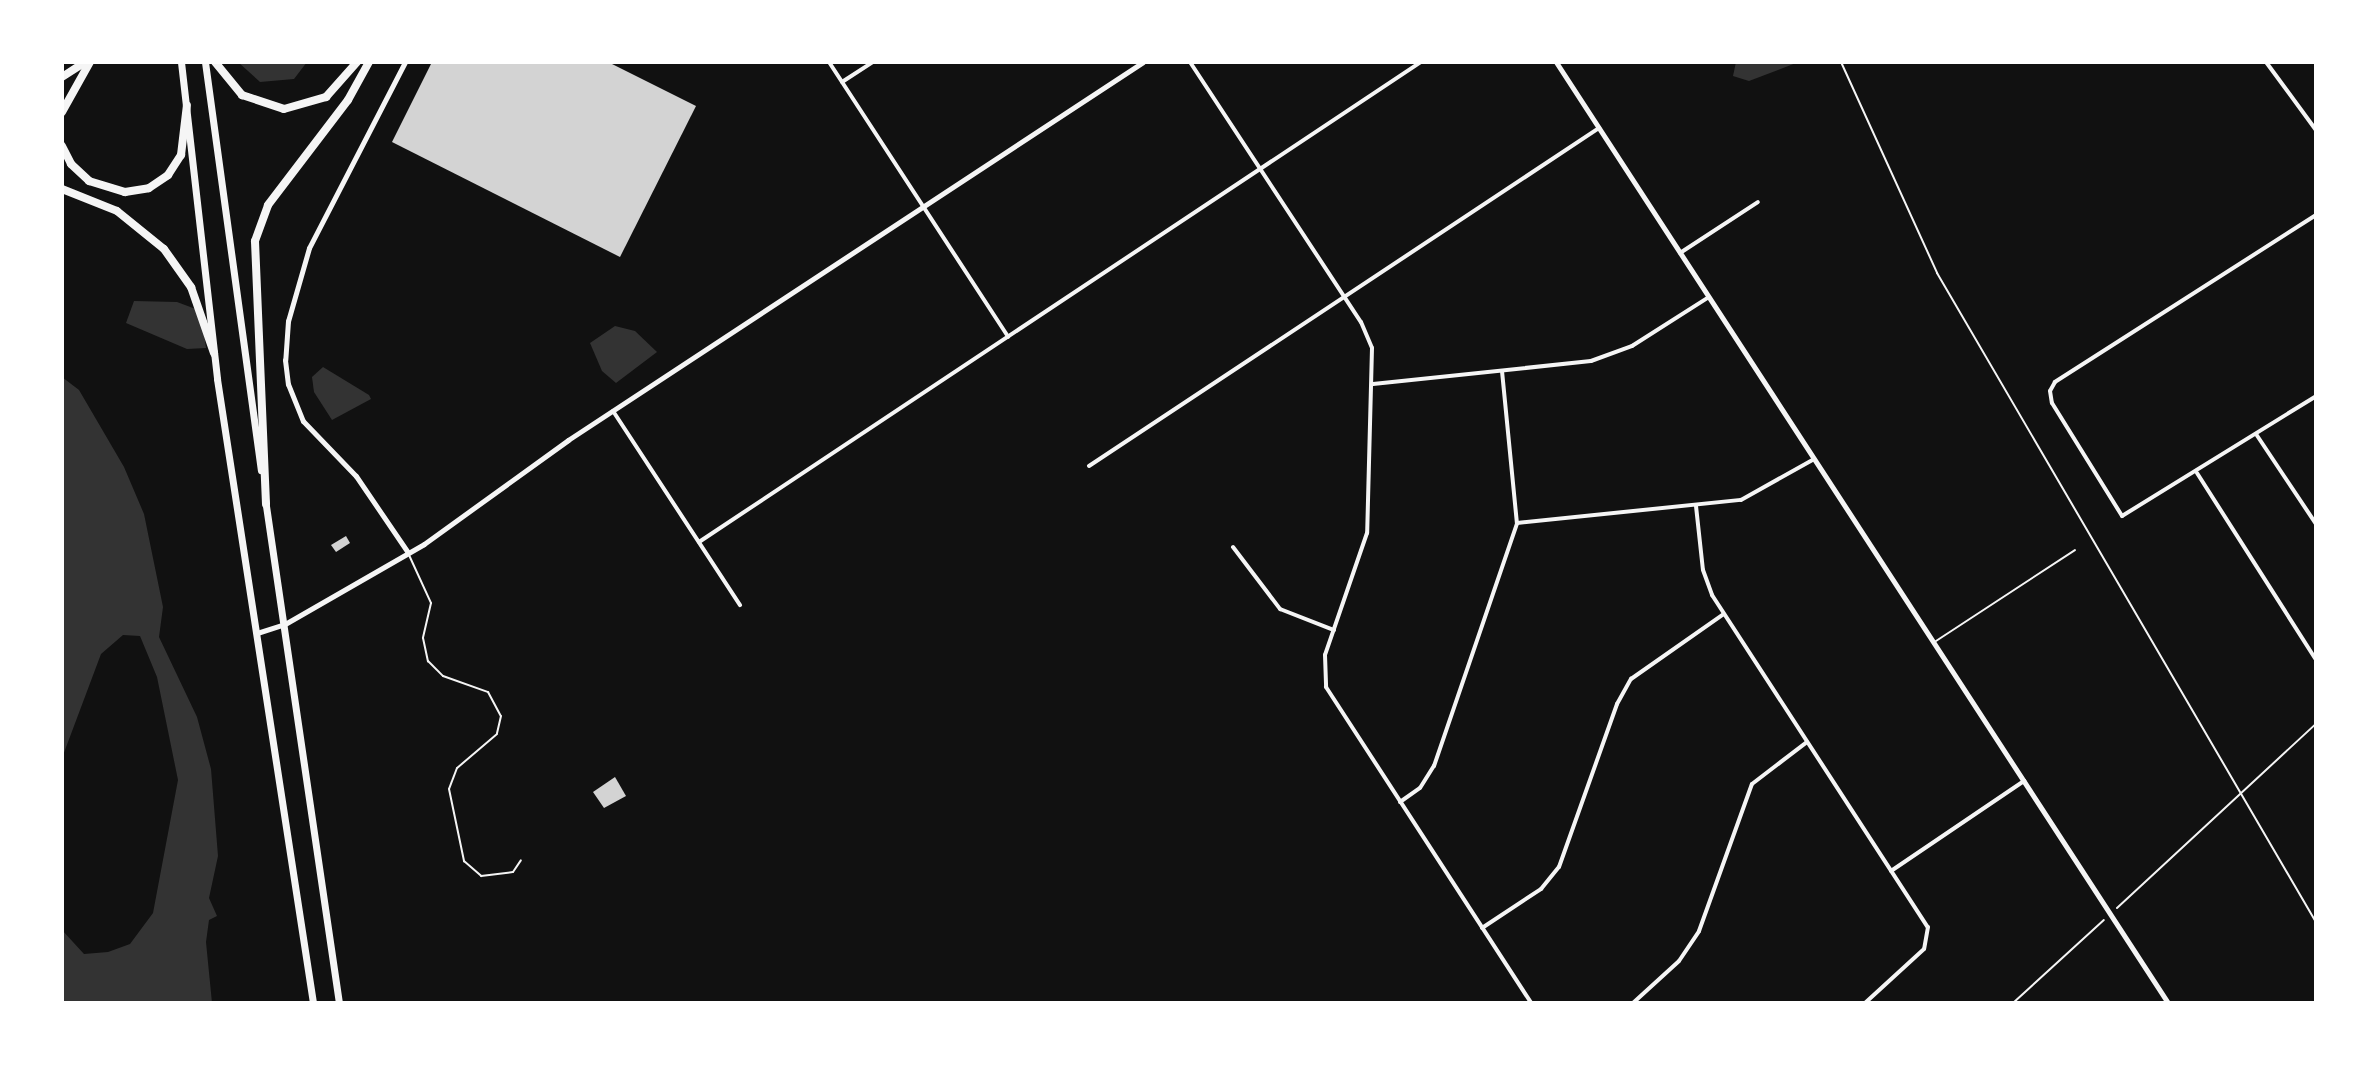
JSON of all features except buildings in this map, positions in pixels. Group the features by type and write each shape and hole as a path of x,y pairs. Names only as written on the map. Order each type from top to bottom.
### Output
{"highway":[{"path":"62,77 88,62"},
{"path":"62,112 88,62"},
{"path":"215,62 242,95 284,109 326,97 357,62"},
{"path":"266,504 255,241 268,205 348,100 369,62"},
{"path":"62,146 71,164 89,181 125,192 149,188 168,175 181,155 187,105"},
{"path":"62,189 117,211 164,249 191,287 214,353"}],"main road":[{"path":"181,62 214,353 313,1003"},
{"path":"205,62 339,1003"}],"street":[{"path":"405,62 309,248 288,321 285,360 288,384 303,421 356,476 407,551"},
{"path":"829,62 921,208 1008,337"},
{"path":"842,82 873,62"},
{"path":"257,633 285,624 491,500 613,411 1143,62"},
{"path":"1190,62 1368,335 1373,384 1367,533 1323,665 1330,696 1531,1003"},
{"path":"699,542 1421,62"},
{"path":"1556,62 2168,1003"},
{"path":"2276,62 2268,64 2316,130"},
{"path":"1089,466 1599,128"},
{"path":"1680,253 1758,202"},
{"path":"2316,215 2055,382 2050,391 2052,403 2122,516 2316,396"},
{"path":"1373,384 1502,371 1612,355 1709,297"},
{"path":"1400,802 1420,788 1434,766 1517,523 1502,371"},
{"path":"613,411 740,605"},
{"path":"2256,434 2316,524"},
{"path":"1517,523 1696,506 1755,495 1814,459"},
{"path":"2197,472 2316,660"},
{"path":"1696,506 1706,584 1891,871 1930,938 1865,1003"},
{"path":"1233,547 1280,609 1334,630"},
{"path":"1482,928 1541,889 1559,867 1617,704 1631,679 1724,614"},
{"path":"1633,1003 1679,961 1699,931 1752,784 1807,742"},
{"path":"1891,871 2024,781"}],"lane":[{"path":"1934,643 2075,550"},
{"path":"407,551 431,603 423,638 428,661 443,676 488,692 501,716 497,734 457,768 449,789 464,861 481,876 513,872 521,860"}],"path":[{"path":"1841,62 1937,273 2316,922"},
{"path":"2013,1003 2316,724"}],"shaded area":[{"path":"238,62 307,62 294,79 260,82"},
{"path":"1736,62 1796,63 1749,81 1733,76"},
{"path":"134,301 177,302 201,311 206,348 187,349 126,323"},
{"path":"615,326 635,331 657,352 616,383 602,371 590,343"},
{"path":"323,367 371,399 332,420 314,392 312,377"},
{"path":"62,377 79,390 124,467 144,514 163,607 159,637 197,717 211,769 218,856 209,898 217,916 209,920 206,942 212,1003 62,1003 62,930 84,954 108,952 130,944 153,913 178,780 157,677 140,636 123,635 101,654 62,758"}]}
